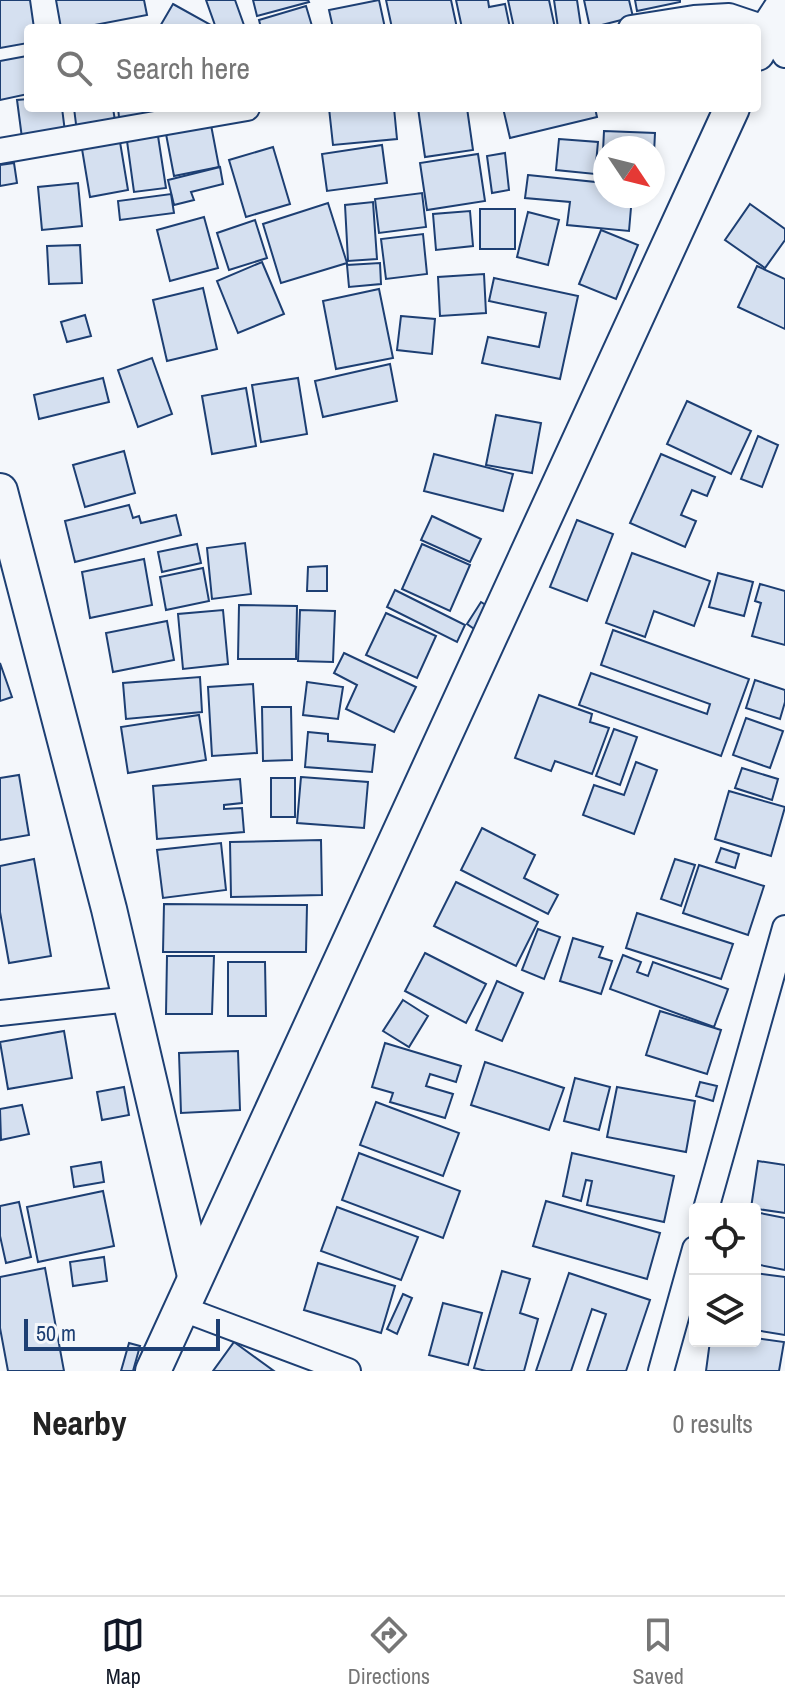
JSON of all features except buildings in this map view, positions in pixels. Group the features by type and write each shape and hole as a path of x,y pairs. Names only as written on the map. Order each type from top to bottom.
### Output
{"main road":[{"path":"153,1371 730,112"},
{"path":"0,491 130,999 195,1276"}],"street":[{"path":"656,24 729,16 748,24"},
{"path":"0,151 224,112"},
{"path":"708,1203 785,928"},
{"path":"0,1013 130,999"},
{"path":"661,1371 689,1271"},
{"path":"183,1309 348,1371"}]}
